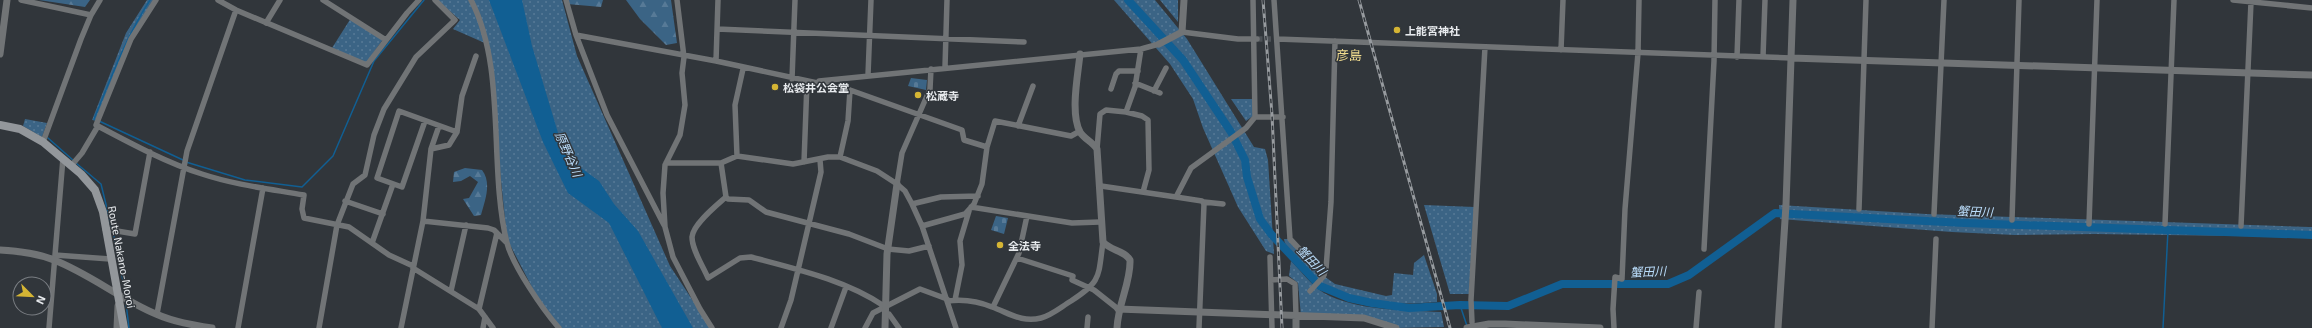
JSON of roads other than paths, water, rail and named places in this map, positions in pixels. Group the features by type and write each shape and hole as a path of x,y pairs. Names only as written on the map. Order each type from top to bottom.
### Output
{"main road":[{"name":"Route Nakano-Moroi","path":"0,125 20,129 42,142 90,182 95,190 100,199 124,328"}],"street":[{"path":"0,54 7,0"},
{"path":"21,0 91,15"},
{"path":"42,142 91,15 100,0"},
{"path":"71,166 82,153 98,126 96,125 131,39 156,0"},
{"path":"218,0 236,10 367,66 419,0"},
{"path":"266,23 280,0"},
{"path":"323,0 386,40"},
{"path":"319,328 337,225 345,201 353,184 365,175 374,135 384,110 416,57 454,20 435,0"},
{"path":"471,0 483,28 489,58 496,144 508,243 515,261 560,328"},
{"path":"566,0 576,35 607,115 665,227 673,257 700,310 712,328"},
{"path":"665,227 663,178 666,163 680,135 684,118 682,73 684,57 677,0"},
{"path":"716,62 718,0"},
{"path":"792,79 795,0"},
{"path":"868,75 871,0"},
{"path":"945,67 947,0"},
{"path":"1180,33 1184,0"},
{"path":"1176,197 1191,168 1246,128 1255,117 1256,39 1253,0"},
{"path":"1274,0 1290,239 1324,276"},
{"path":"1561,50 1563,0"},
{"path":"1614,328 1613,291 1615,278 1622,279 1625,209 1638,53 1640,0"},
{"path":"1704,249 1715,0"},
{"path":"1737,57 1739,0"},
{"path":"1762,57 1765,0"},
{"path":"1778,328 1786,205 1793,0"},
{"path":"1859,208 1866,0"},
{"path":"1934,214 1944,0"},
{"path":"2012,220 2019,0"},
{"path":"2089,224 2098,0"},
{"path":"2165,224 2174,0"},
{"path":"2232,0 2251,2 2306,3 2312,8"},
{"path":"2241,226 2249,75 2251,2"},
{"path":"157,314 183,167 236,10"},
{"path":"717,29 1024,42"},
{"path":"807,82 945,67 1141,49 1159,44 1180,33 1238,39 1256,39"},
{"path":"576,35 850,90 962,130 964,140 988,147"},
{"path":"1277,39 1737,57 2016,65 2249,75 2312,75"},
{"path":"1310,291 1324,276 1331,202 1335,41"},
{"path":"1485,47 1471,300 1472,326 1504,324 1600,328"},
{"path":"1126,112 1138,71 1141,49"},
{"path":"1080,54 1076,88 1077,121 1080,131 1094,143 1097,149"},
{"path":"432,149 449,144 457,132 462,96 476,56"},
{"path":"1154,91 1166,68"},
{"path":"737,156 736,105 743,69"},
{"path":"885,328 884,310 888,249 902,153 930,88 931,69"},
{"path":"1111,89 1116,74 1119,71 1138,71"},
{"path":"804,162 807,82"},
{"path":"1135,83 1160,93"},
{"path":"1018,126 1033,86"},
{"path":"840,157 848,121 850,90"},
{"path":"864,328 873,313 884,310 920,289 947,300 973,301 993,307 1018,318 1040,318 1049,315 1090,289 1099,275 1103,242 1100,222 1101,186 1097,149 1100,114 1106,110 1126,112 1142,116 1148,120 1149,170 1143,192"},
{"path":"426,121 402,187 377,178 399,111 457,132"},
{"path":"1255,117 1283,117"},
{"path":"922,226 965,214 970,208 978,196 995,121 1071,136 1080,131"},
{"path":"98,126 183,167 218,179 304,194 302,209 304,218 349,227 389,255 413,267 479,309 493,328"},
{"path":"401,328 423,221 432,149 439,126"},
{"path":"105,230 135,234 150,152"},
{"path":"666,163 721,163 737,156 793,164 840,157 877,171 905,191 912,204 922,226 956,328"},
{"path":"49,328 63,158"},
{"path":"781,328 798,270 821,172 820,160"},
{"path":"721,163 726,197"},
{"path":"372,243 393,184"},
{"path":"1101,186 1223,204"},
{"path":"238,328 263,188"},
{"path":"912,204 941,197 978,196"},
{"path":"726,197 728,199 749,200 766,212 809,222 849,234 888,249 909,251 929,246"},
{"path":"726,197 703,218 694,230 692,237 708,278 740,258 752,257 798,270 871,297 889,314 899,328"},
{"path":"345,201 383,214"},
{"path":"1199,328 1204,202"},
{"path":"970,208 1072,223 1100,222"},
{"path":"955,300 962,265 960,241 970,208"},
{"path":"993,307 1017,258 1027,216"},
{"path":"423,221 488,228 497,233 508,243"},
{"path":"451,291 466,225"},
{"path":"479,309 497,233"},
{"path":"1932,328 1936,239"},
{"path":"1103,242 1112,250 1127,256 1130,260 1127,279 1118,310 1117,328"},
{"path":"0,250 54,258 110,259"},
{"path":"1270,257 1272,328"},
{"path":"54,258 118,296 157,314 184,323 212,328"},
{"path":"1017,258 1073,276 1072,280 1090,289 1118,310 1364,318 1396,328"},
{"path":"1270,280 1287,279 1295,284 1296,328"},
{"path":"832,328 846,287"},
{"path":"1696,328 1699,292"},
{"path":"117,328 118,296"},
{"path":"483,328 485,317"},
{"path":"1087,328 1088,317"}],"waterway":[{"path":"96,120 94,119 119,58 141,14 150,0"},
{"path":"186,162 245,180 302,187 333,156 374,61 424,0"},
{"name":"蟹田川","path":"1128,0 1183,60 1231,132 1245,160 1247,177 1260,219 1271,234 1320,286 1349,298 1372,303 1409,308 1460,305 1508,306 1562,284 1668,284 1689,275 1775,213 1964,223 2312,235"},
{"path":"99,121 183,160"},
{"path":"48,138 74,161"},
{"path":"76,163 101,184 112,229"},
{"path":"2163,328 2168,230"},
{"path":"113,232 126,295"},
{"path":"126,303 129,328"},
{"path":"1460,305 1467,326"}],"tunnel":[{"path":"1257,39 1277,39"}],"railway":[{"path":"1263,0 1272,115 1282,328"},
{"path":"1359,0 1450,328"}],"place":[{"name":"上能宮神社","path":"1397,30"},
{"name":"松袋井公会堂","path":"775,87"},
{"name":"松蔵寺","path":"918,95"},
{"name":"全法寺","path":"1000,245"}],"district":[{"name":"彦島","path":"1349,55"}],"water label":[{"name":"原野谷川","path":"569,154"}]}
